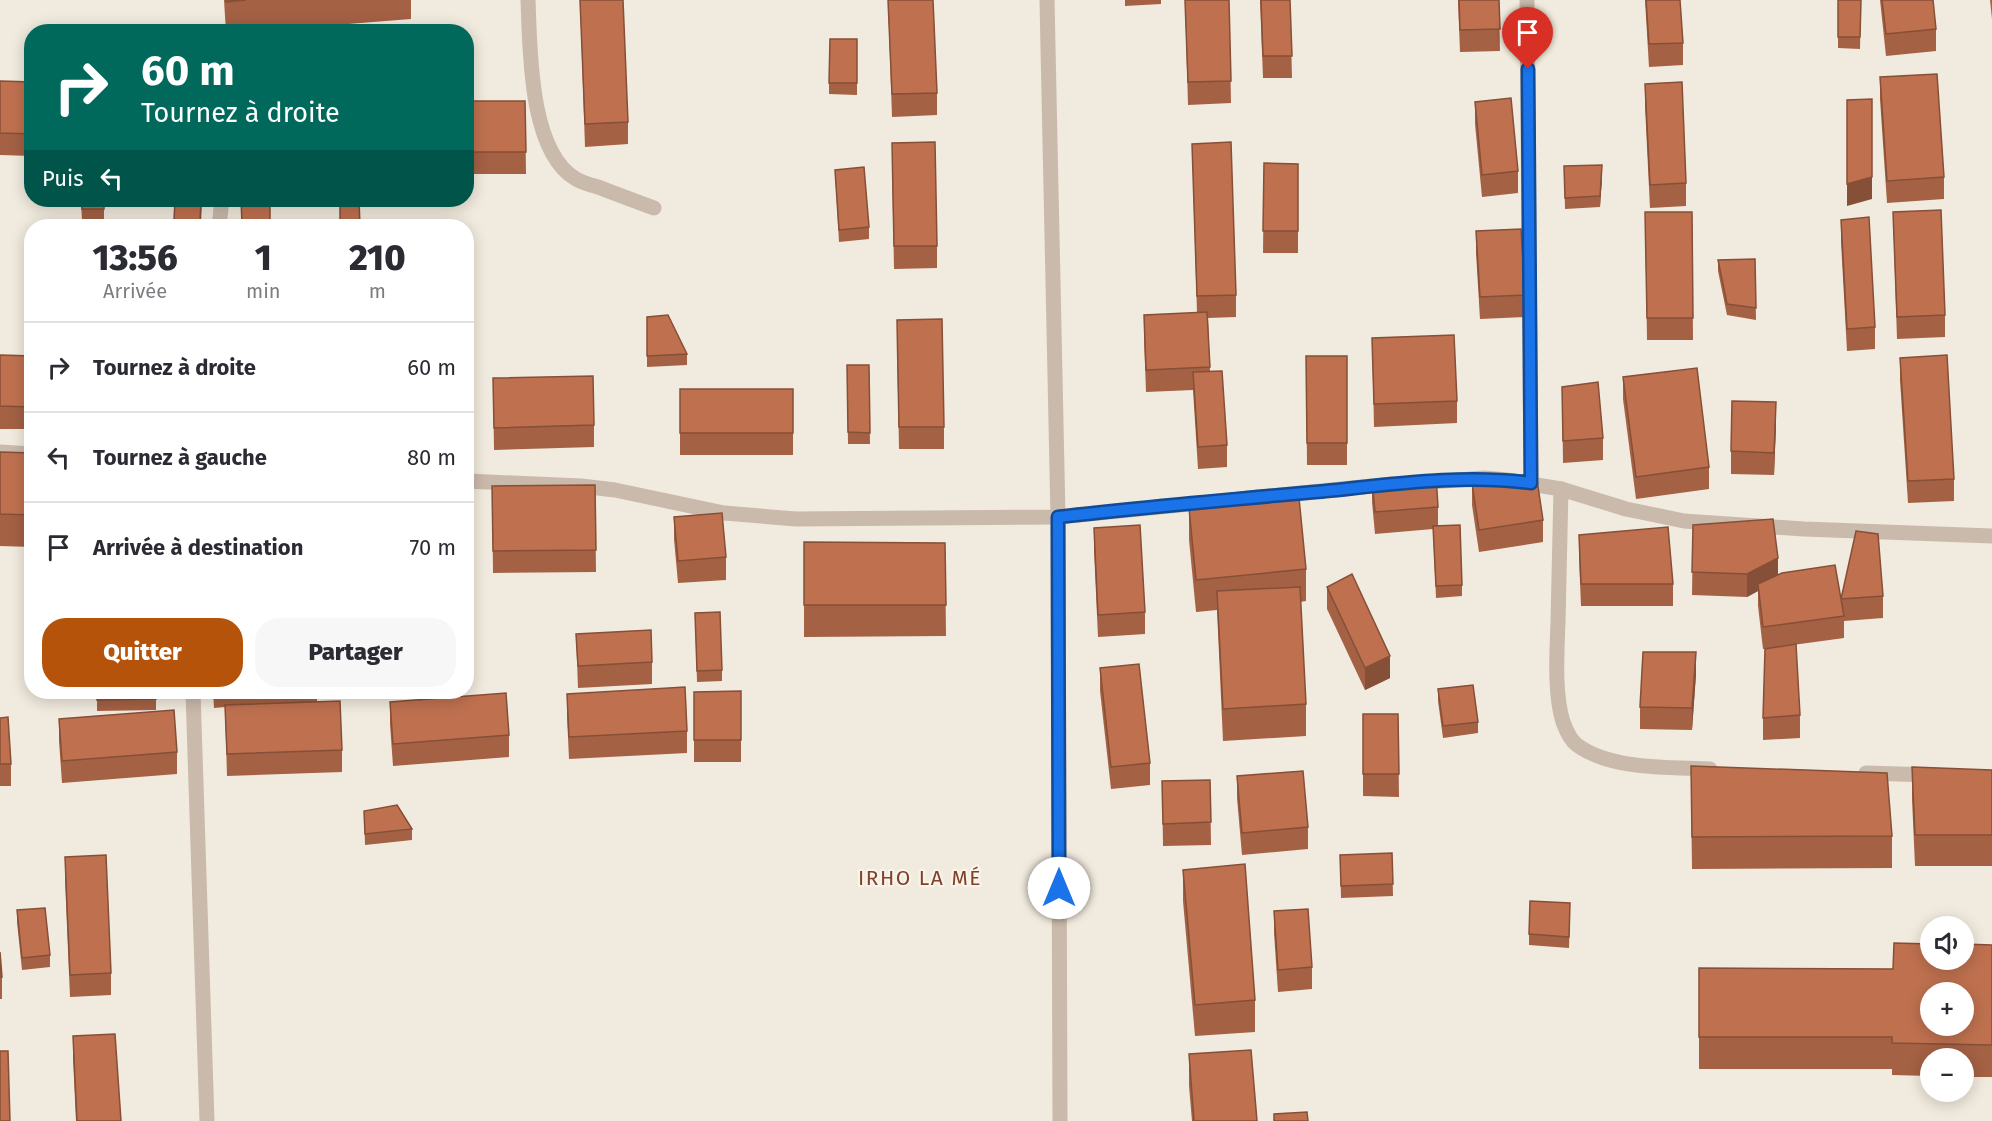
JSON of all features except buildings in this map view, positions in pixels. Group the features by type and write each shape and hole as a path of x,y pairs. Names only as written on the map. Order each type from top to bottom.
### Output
{"street":[{"path":"528,0 531,55 538,114 552,154 576,179 654,208"},
{"path":"1047,0 1058,517 1060,1121"},
{"path":"1527,0 1531,483"},
{"path":"0,452 24,454"},
{"path":"474,481 581,486 615,490 724,513 796,519 1058,517 1485,478 1561,489 1626,509 1684,521 1815,530 1992,536"},
{"path":"1561,489 1557,648 1559,697 1563,722 1569,736 1575,744 1612,761 1668,767 1727,769"},
{"path":"193,699 207,1121"},
{"path":"1846,773 1948,775"}],"district":[{"name":"IRHO LA MÉ","path":"920,878"}],"route":[{"path":"1059,888 1058,517 1462,479 1485,478 1531,483 1528,69"}]}
